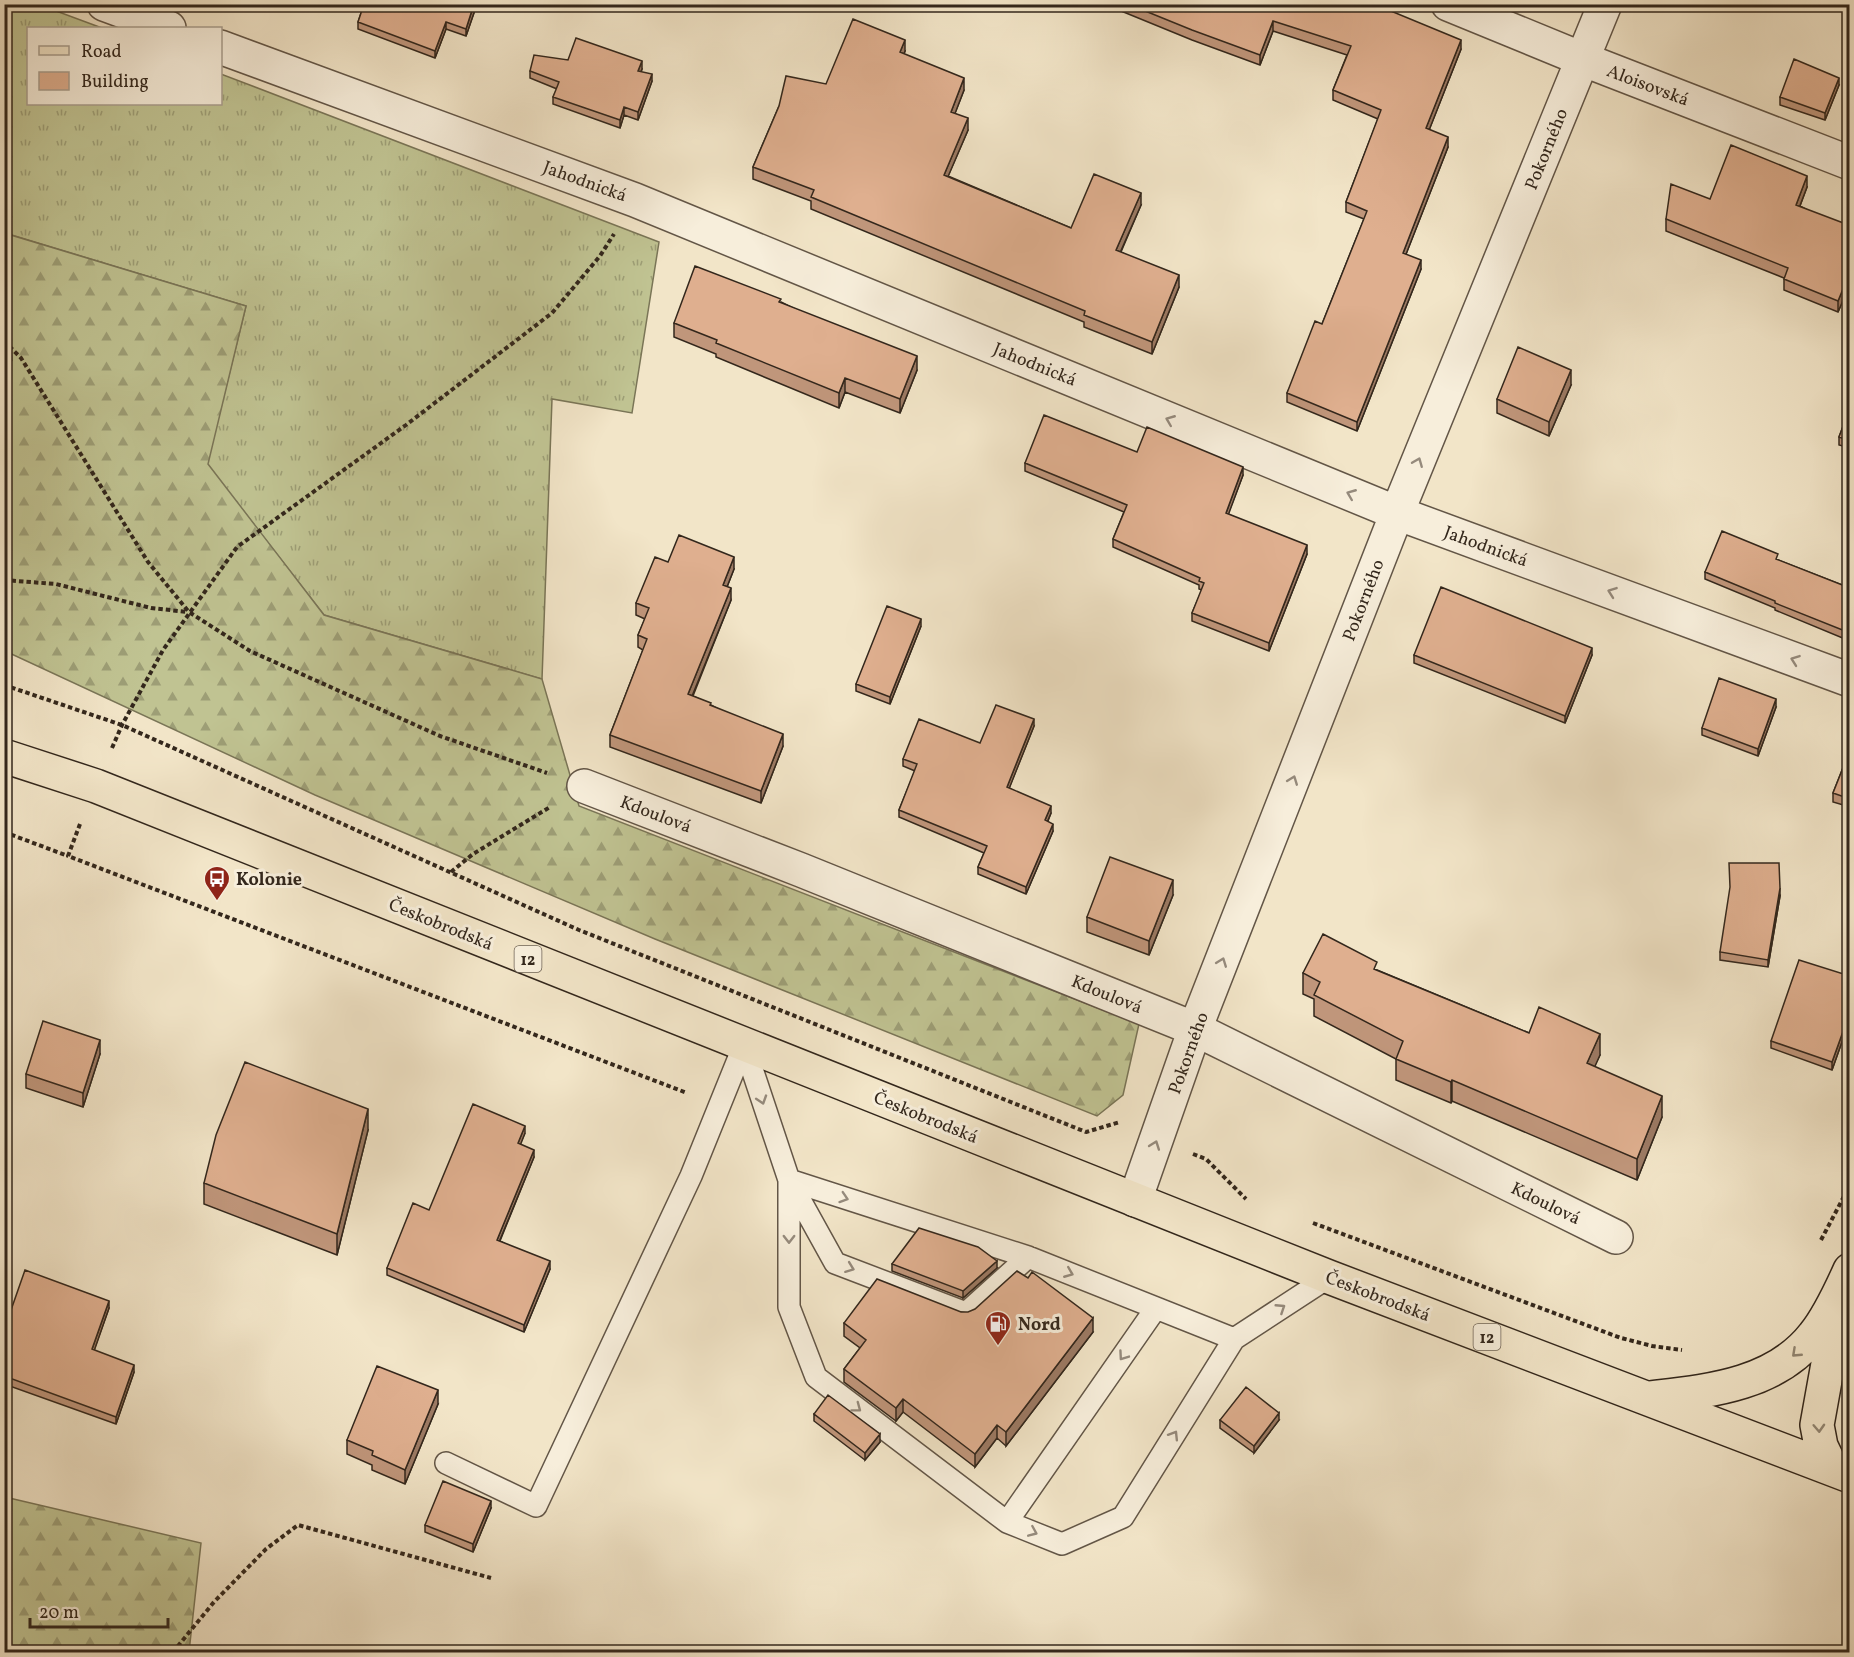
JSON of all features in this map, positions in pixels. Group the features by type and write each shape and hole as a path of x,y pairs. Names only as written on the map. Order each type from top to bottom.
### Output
{"main road":[{"name":"Českobrodská","path":"4,756 96,786 1329,1277 1841,1473"},
{"path":"1645,1398 1724,1387 1748,1380 1783,1365 1815,1334 1845,1279"},
{"path":"1841,1473 1821,1446 1817,1425 1845,1279"}],"street":[{"path":"104,4 166,27"},
{"name":"Aloisovská","path":"1448,4 1850,164"},
{"name":"Pokorného","path":"1135,1200 1195,1029 1397,513 1605,4"},
{"name":"Jahodnická","path":"222,48 635,200 1397,513 1850,680"},
{"name":"Kdoulová","path":"584,786 812,874 1195,1029 1616,1237"}],"lane":[{"path":"446,1463 536,1506 691,1176 744,1045"},
{"path":"744,1045 789,1180 836,1263 966,1313 1028,1257"},
{"path":"789,1180 1028,1257 1234,1339"},
{"path":"789,1180 789,1306 816,1377 1007,1522 1062,1544 1123,1517 1234,1339 1329,1277"},
{"path":"1007,1522 1156,1308"}],"path":[{"path":"68,856 122,724 163,650 237,547 406,425 552,313 600,256 635,200"},
{"path":"4,341 21,358 148,562 189,612 250,651 440,736 584,786"},
{"path":"4,580 56,584 151,608 189,612"},
{"path":"4,685 122,724 579,930 1086,1132 1119,1122 1206,1159 1246,1198"},
{"path":"451,873 473,854 584,786"},
{"path":"4,832 676,1087 717,1108"},
{"path":"1312,1223 1621,1338 1652,1346 1691,1350"},
{"path":"173,1653 214,1602 266,1549 298,1525 490,1578"}],"green space":[{"path":"4,5 40,5 99,27 27,27 27,105 222,105 222,74 659,242 632,413 552,399 542,679 324,615 207,464 246,306 5,233"},
{"path":"4,233 246,306 208,464 324,615 542,679 579,806 1139,1024 1123,1095 1097,1116 655,939 315,795 5,651 5,355 12,360"},
{"path":"5,1497 201,1543 189,1652 5,1652"}],"building":[{"path":"364,4 474,4 466,29 446,22 435,51 358,22"},
{"path":"1128,4 1374,4 1461,40 1426,128 1448,137 1403,253 1421,260 1357,422 1287,393 1315,321 1322,324 1367,211 1346,202 1381,110 1333,90 1351,46 1273,21 1260,55"},
{"path":"853,19 905,40 900,52 964,78 951,112 968,118 944,175 1071,228 1094,174 1141,193 1116,250 1179,275 1152,342 1084,315 1085,311 811,197 814,190 753,167 779,106 786,76 826,84"},
{"path":"576,38 642,61 638,71 652,74 638,112 624,107 620,120 553,97 559,82 530,71 534,55 568,60"},
{"path":"1794,59 1839,78 1825,113 1780,97"},
{"path":"1731,145 1807,176 1796,205 1846,224 1844,230 1850,233 1850,272 1838,301 1784,279 1788,268 1666,219 1671,184 1710,199"},
{"path":"695,266 781,299 779,302 917,356 900,399 845,378 839,393 716,343 717,340 674,323"},
{"path":"1518,347 1571,370 1549,422 1497,399"},
{"path":"1850,408 1850,441 1839,437"},
{"path":"1044,415 1137,452 1147,427 1243,467 1226,513 1307,545 1269,643 1192,613 1204,583 1199,581 1200,578 1113,539 1127,505 1025,463"},
{"path":"1722,531 1778,554 1776,559 1850,588 1850,620 1845,631 1705,572"},
{"path":"679,535 734,557 723,585 731,588 688,694 783,734 761,791 610,735 647,639 638,635 649,608 636,603 655,557 668,562"},
{"path":"1441,587 1592,648 1565,716 1414,655"},
{"path":"887,606 921,619 890,697 856,684"},
{"path":"1719,678 1776,699 1758,749 1702,728"},
{"path":"996,705 1034,719 1007,787 1051,806 1045,820 1053,824 1026,887 978,867 987,846 899,810 917,764 903,759 919,719 980,743"},
{"path":"1850,750 1850,799 1833,793"},
{"path":"1110,857 1173,880 1149,941 1087,917"},
{"path":"1729,863 1779,863 1780,888 1768,960 1720,952 1730,887"},
{"path":"1323,934 1377,962 1374,969 1529,1033 1539,1007 1600,1034 1587,1063 1662,1096 1637,1159 1452,1080 1451,1082 1396,1059 1403,1041 1314,995 1320,982 1303,973"},
{"path":"1799,960 1850,976 1850,1012 1832,1062 1771,1041"},
{"path":"43,1021 100,1040 83,1093 26,1074"},
{"path":"245,1062 368,1109 337,1234 204,1183 216,1135"},
{"path":"473,1104 525,1126 518,1143 534,1150 497,1240 550,1261 524,1325 387,1268 413,1203 429,1210"},
{"path":"919,1228 978,1247 997,1261 963,1291 892,1264"},
{"path":"25,1270 109,1301 92,1349 134,1365 116,1417 4,1376 4,1308 11,1310"},
{"path":"1017,1271 1028,1278 1032,1272 1093,1318 1006,1432 997,1425 975,1454 903,1399 896,1408 844,1369 866,1340 844,1323 877,1279 961,1312 968,1312 975,1309"},
{"path":"377,1366 438,1390 405,1470 372,1455 373,1451 347,1440"},
{"path":"1246,1387 1279,1413 1254,1446 1220,1420"},
{"path":"828,1395 880,1434 865,1453 814,1414"},
{"path":"443,1481 491,1501 473,1544 425,1525"}],"place":[{"name":"Kolonie","path":"217,902"},
{"name":"Nord","path":"998,1347"}]}
